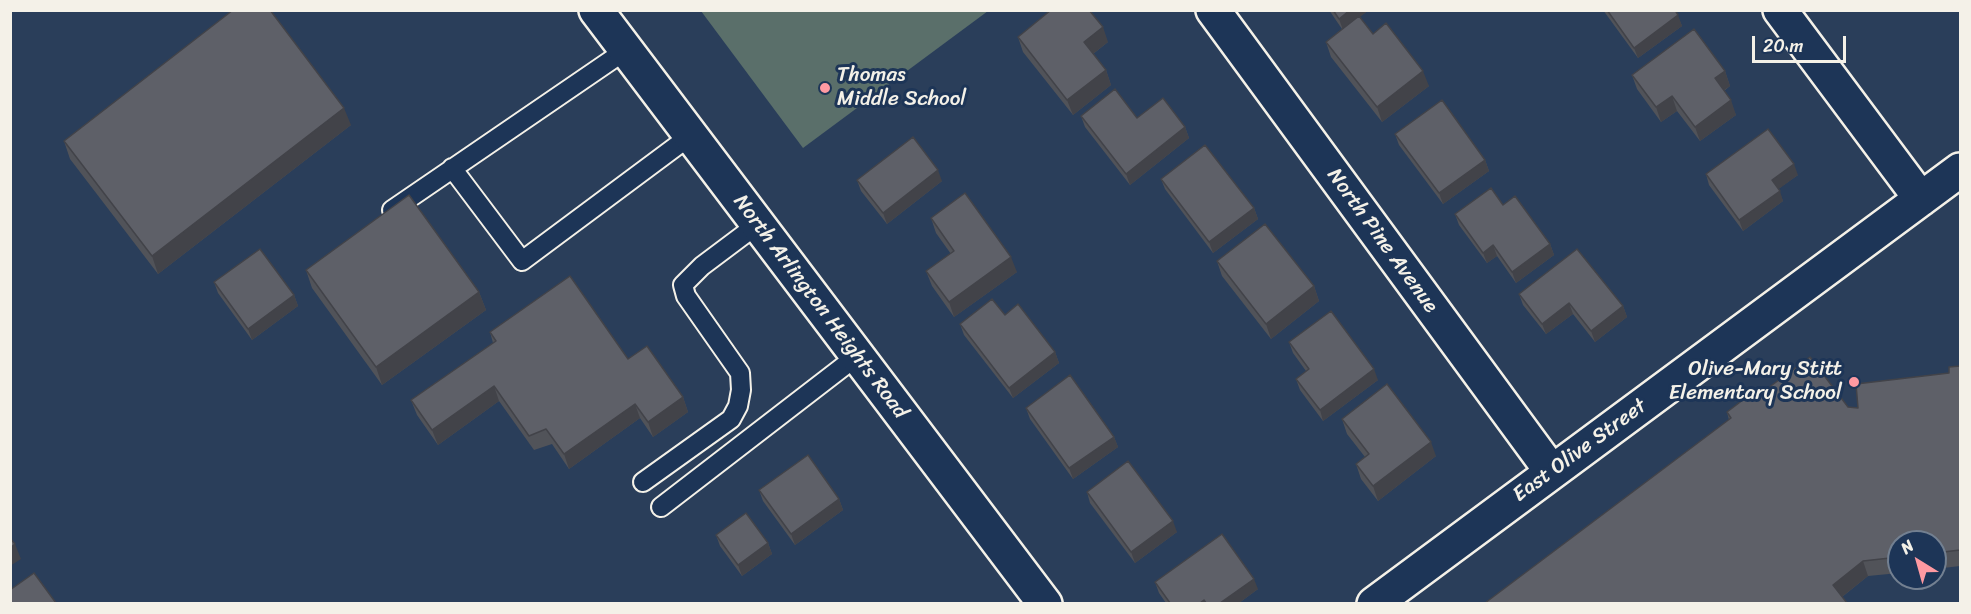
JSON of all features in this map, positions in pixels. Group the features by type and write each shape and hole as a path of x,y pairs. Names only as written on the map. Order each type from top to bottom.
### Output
{"street":[{"name":"North Arlington Heights Road","path":"596,10 1045,603"},
{"name":"North Pine Avenue","path":"1213,10 1552,472"},
{"path":"1780,10 1921,199"},
{"name":"East Olive Street","path":"1374,603 1960,170"}],"lane":[{"path":"377,220 626,50"},
{"path":"452,168 522,261 690,136"},
{"path":"643,482 730,419 738,406 741,390 740,373 686,296 683,285 702,266 758,224"},
{"path":"661,507 857,356"}],"green space":[{"name":"Thomas Middle School","path":"701,11 988,11 803,148"}],"building":[{"path":"233,10 270,10 344,108 152,256 64,141"},
{"path":"1051,10 1089,10 1103,27 1084,42 1106,70 1067,100 1018,37"},
{"path":"1333,10 1350,10 1339,19"},
{"path":"1607,10 1675,10 1678,15 1634,48"},
{"path":"1359,16 1373,34 1386,23 1423,71 1377,107 1326,42"},
{"path":"1694,29 1725,71 1715,78 1731,100 1695,127 1672,96 1656,107 1632,75"},
{"path":"1115,89 1137,118 1163,98 1185,127 1126,174 1081,116"},
{"path":"1442,100 1485,160 1439,193 1395,134"},
{"path":"1768,129 1794,164 1772,180 1780,191 1739,220 1706,174"},
{"path":"913,137 938,170 883,213 857,180"},
{"path":"1205,145 1254,208 1209,242 1161,179"},
{"path":"1491,188 1503,205 1515,196 1550,244 1512,272 1493,245 1483,253 1455,214"},
{"path":"965,193 1011,257 949,302 926,271 954,251 931,218"},
{"path":"409,195 479,292 376,367 306,270"},
{"path":"1265,224 1314,286 1266,324 1217,261"},
{"path":"260,249 294,295 248,329 214,282"},
{"path":"1577,249 1623,306 1591,331 1569,303 1542,324 1519,294"},
{"path":"570,276 628,359 647,346 683,397 648,422 635,404 564,454 546,429 529,436 494,386 432,430 411,400 496,341 490,332"},
{"path":"992,299 1005,315 1018,304 1055,352 1009,388 960,324"},
{"path":"1331,311 1374,369 1320,410 1296,379 1309,369 1289,342"},
{"name":"Olive-Mary Stitt Elementary School","path":"1810,357 1848,407 1858,408 1856,384 1949,373 1949,367 1960,366 1960,550 1947,552 1947,530 1887,530 1887,558 1863,561 1833,585 1847,603 1485,603 1731,418 1727,412 1760,387 1764,391"},
{"path":"1070,375 1114,437 1069,468 1026,408"},
{"path":"1387,384 1431,442 1373,486 1356,464 1369,454 1342,419"},
{"path":"808,455 839,499 791,534 759,490"},
{"path":"1128,461 1173,521 1131,552 1087,492"},
{"path":"746,513 768,543 738,565 716,535"},
{"path":"1222,534 1254,579 1220,603 1206,603 1204,600 1200,603 1170,603 1155,582"},
{"path":"10,538 15,544 10,548"},
{"path":"34,573 56,603 10,603 10,590"}],"place":[{"name":"Thomas Middle School","path":"825,88"},
{"name":"Olive-Mary Stitt Elementary School","path":"1854,382"}]}
